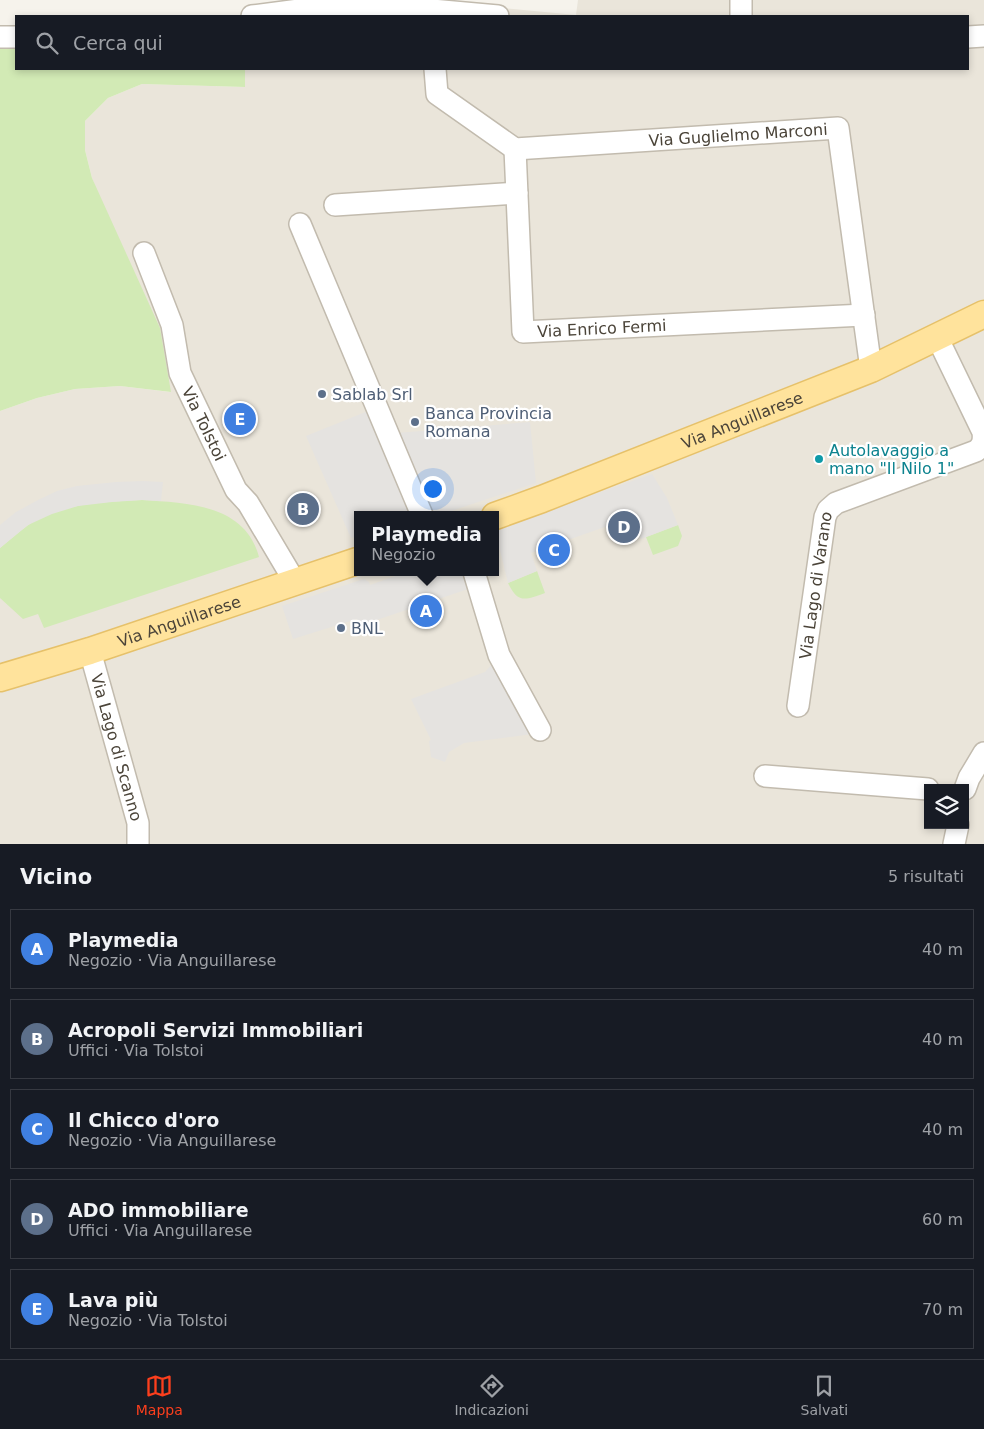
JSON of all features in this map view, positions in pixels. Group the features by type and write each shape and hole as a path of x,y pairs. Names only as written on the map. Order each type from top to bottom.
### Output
{"main road":[{"name":"Via Anguillarese","path":"499,515 871,369 984,314"},
{"name":"Via Anguillarese","path":"0,678 90,651 354,562"}],"street":[{"path":"741,0 741,15"},
{"path":"260,15 330,6 399,7 430,13 475,15"},
{"path":"0,36 15,37"},
{"path":"969,37 984,36"},
{"path":"435,70 437,94 515,149"},
{"name":"Via Guglielmo Marconi","path":"515,149 838,128 871,369"},
{"name":"Via Enrico Fermi","path":"515,149 523,332 864,315"},
{"path":"335,205 517,193"},
{"path":"300,224 420,511"},
{"name":"Via Tolstoi","path":"144,253 172,325 180,373 236,490 248,503 294,582"},
{"name":"Via Lago di Varano","path":"798,706 825,517 828,510 836,503 981,448 984,438 982,432 937,337"},
{"path":"475,576 499,655 540,730"},
{"name":"Via Lago di Scanno","path":"90,651 138,823 138,844"},
{"path":"967,784 984,753"},
{"path":"765,776 924,789"},
{"path":"954,844 957,829"}],"shaded area":[{"path":"417,0 576,15 256,15"},
{"path":"578,0 984,0 984,844 0,844 0,411 37,398 75,389 120,386 170,392 92,178 85,150 85,121 108,98 142,84 244,87 245,70 969,70 969,15 576,15"},
{"path":"373,409 414,511 354,511 354,537 351,538 306,436"},
{"path":"530,422 536,483 451,511 431,511 397,433"},
{"path":"652,474 667,498 678,525 641,539 633,517 531,553 537,571 508,583 499,546 499,529"},
{"path":"143,481 163,482 161,501 142,500 78,506 52,514 28,525 0,548 0,525 16,512 57,491 77,486"},
{"path":"396,576 467,576 471,588 359,626 357,619 293,639 282,606 364,579 370,585"},
{"path":"494,662 533,734 464,743 449,752 445,762 431,757 429,741 431,740 411,699 485,672"}],"green space":[{"path":"0,44 15,44 15,70 245,70 245,87 142,84 108,98 85,121 85,150 92,178 160,328 171,392 120,386 75,389 37,398 0,411"},
{"path":"142,500 195,505 228,516 241,526 252,539 259,557 44,628 38,614 23,619 0,598 0,548 27,526 40,518 67,508 97,503"},
{"path":"678,525 682,536 678,546 653,555 646,537"},
{"path":"537,571 545,593 527,598 519,597 515,594 508,583"}],"place":[{"name":"Sablab Srl","path":"322,394"},
{"name":"Lava più","path":"240,419"},
{"name":"Banca Provincia Romana","path":"415,422"},
{"name":"Autolavaggio a mano \"Il Nilo 1\"","path":"819,459"},
{"name":"Acropoli Servizi Immobiliari","path":"303,509"},
{"name":"ADO immobiliare","path":"624,527"},
{"name":"Il Chicco d'oro","path":"554,550"},
{"name":"Playmedia","path":"426,611"},
{"name":"BNL","path":"341,628"}]}
